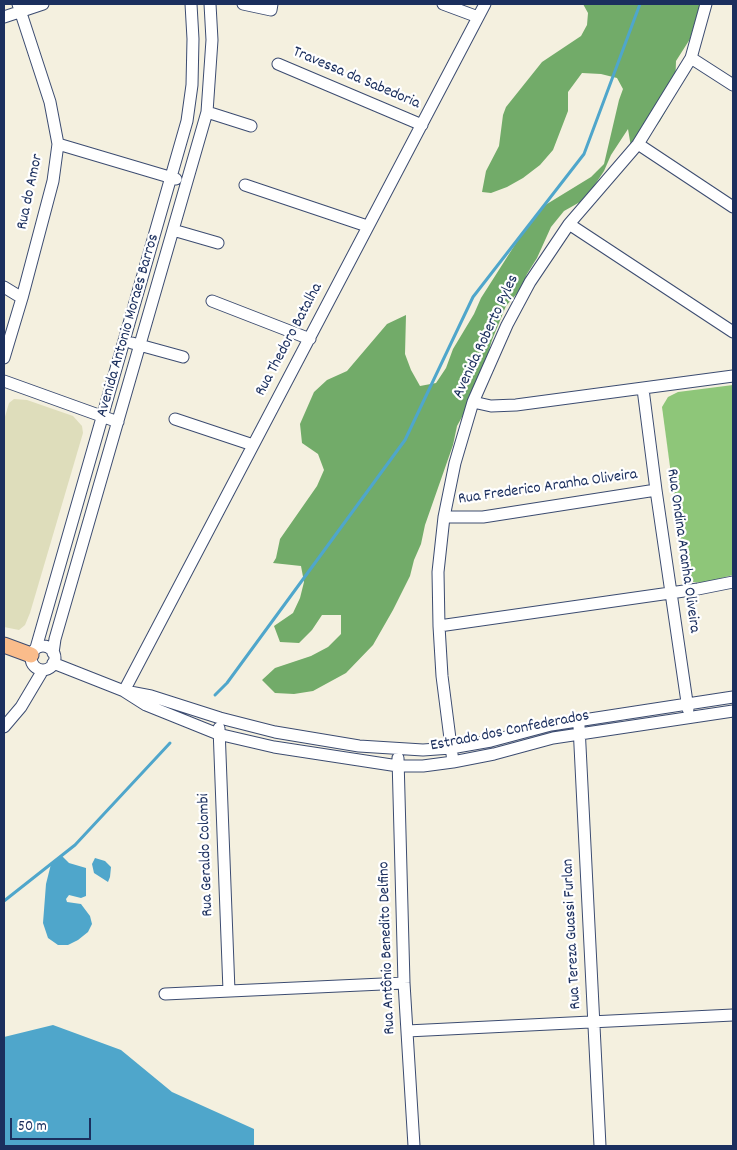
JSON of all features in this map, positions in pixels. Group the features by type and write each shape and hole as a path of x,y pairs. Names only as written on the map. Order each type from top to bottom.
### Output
{"main road":[{"path":"4,645 34,652"}],"street":[{"path":"4,17 20,7 43,4"},
{"name":"Avenida Antonio Moraes Barros","path":"34,652 187,122 192,85 192,4"},
{"name":"Avenida Antonio Moraes Barros","path":"53,658 55,639 207,112 212,40 210,4"},
{"path":"243,4 272,7"},
{"path":"443,4 478,17"},
{"name":"Rua Thedoro Batalha","path":"124,691 485,4"},
{"name":"Avenida Roberto Pyles","path":"453,762 442,676 438,626 438,572 444,517 455,463 473,402 507,325 530,282 569,224 638,144 691,58 706,4"},
{"name":"Rua do Amor","path":"4,358 53,181 58,144 50,102 20,7"},
{"path":"691,58 733,85"},
{"name":"Travessa da Sabedoria","path":"278,64 422,125"},
{"path":"207,112 251,126"},
{"path":"58,144 187,182"},
{"path":"638,144 733,207"},
{"path":"245,185 367,226"},
{"path":"569,224 733,332"},
{"path":"173,230 218,243"},
{"path":"4,287 22,298"},
{"path":"212,301 310,339"},
{"path":"123,340 183,357"},
{"path":"473,402 491,406 516,405 733,376"},
{"path":"4,381 118,422"},
{"name":"Rua Ondina Aranha Oliveira","path":"643,389 690,717"},
{"path":"175,419 252,445"},
{"name":"Rua Frederico Aranha Oliveira","path":"444,517 483,517 656,490"},
{"path":"438,626 672,593 733,582"},
{"path":"44,646 50,650 53,658 49,668 43,670 33,666 34,652 44,646"},
{"name":"Estrada dos Confederados","path":"53,658 124,691 146,705 218,734 274,747 398,766 423,766 453,762 494,754 553,738 733,711"},
{"path":"4,727 21,707 43,670"},
{"name":"Estrada dos Confederados","path":"124,691 151,696 220,718 275,732 359,746 422,750 452,748 491,741 551,725 733,697"},
{"name":"Rua Geraldo Colombi","path":"220,718 218,734 228,991"},
{"name":"Rua Tereza Guassi Furlan","path":"578,721 600,1146"},
{"name":"Rua Antônio Benedito Delfino","path":"398,749 404,983 414,1146"},
{"path":"165,994 404,983"},
{"path":"406,1031 733,1015"}],"shaded area":[{"path":"14,399 27,400 73,416 82,426 83,433 30,613 25,625 19,630 4,627 4,420 9,403"}],"green space":[{"path":"583,4 700,4 690,39 676,61 675,90 672,100 660,121 632,153 628,129 594,186 580,202 564,211 551,227 520,290 506,306 492,340 478,388 457,426 453,445 425,525 421,544 410,576 373,645 346,673 313,691 294,694 275,693 262,680 275,668 311,656 328,647 341,634 341,615 322,615 312,630 299,643 280,642 274,626 293,613 300,598 304,582 301,566 273,563 280,539 317,486 324,470 318,454 302,443 300,424 314,392 327,380 347,371 387,324 406,315 405,354 411,370 420,386 436,383 446,368 453,349 474,314 481,298 525,229 542,207 591,177 604,164 623,89 617,78 601,74 582,73 568,92 568,111 553,150 540,165 523,178 491,193 482,192 486,171 499,146 503,115 506,107 542,62 581,36 587,25 588,13"},
{"path":"733,385 733,575 703,583 693,582 686,576 684,571 662,407 668,397 678,392"}],"water":[{"path":"61,855 69,863 86,868 86,896 81,898 69,895 66,899 67,902 81,904 90,916 92,924 88,932 68,945 58,945 48,938 43,923 46,884 51,864"},
{"path":"95,858 105,861 111,867 108,882 94,873 92,864"},
{"path":"53,1025 121,1050 172,1092 254,1129 254,1146 4,1146 4,1037"}],"waterway":[{"path":"215,695 227,683 405,440 473,297 584,154 640,4"},
{"path":"4,901 75,845 170,743"}]}
